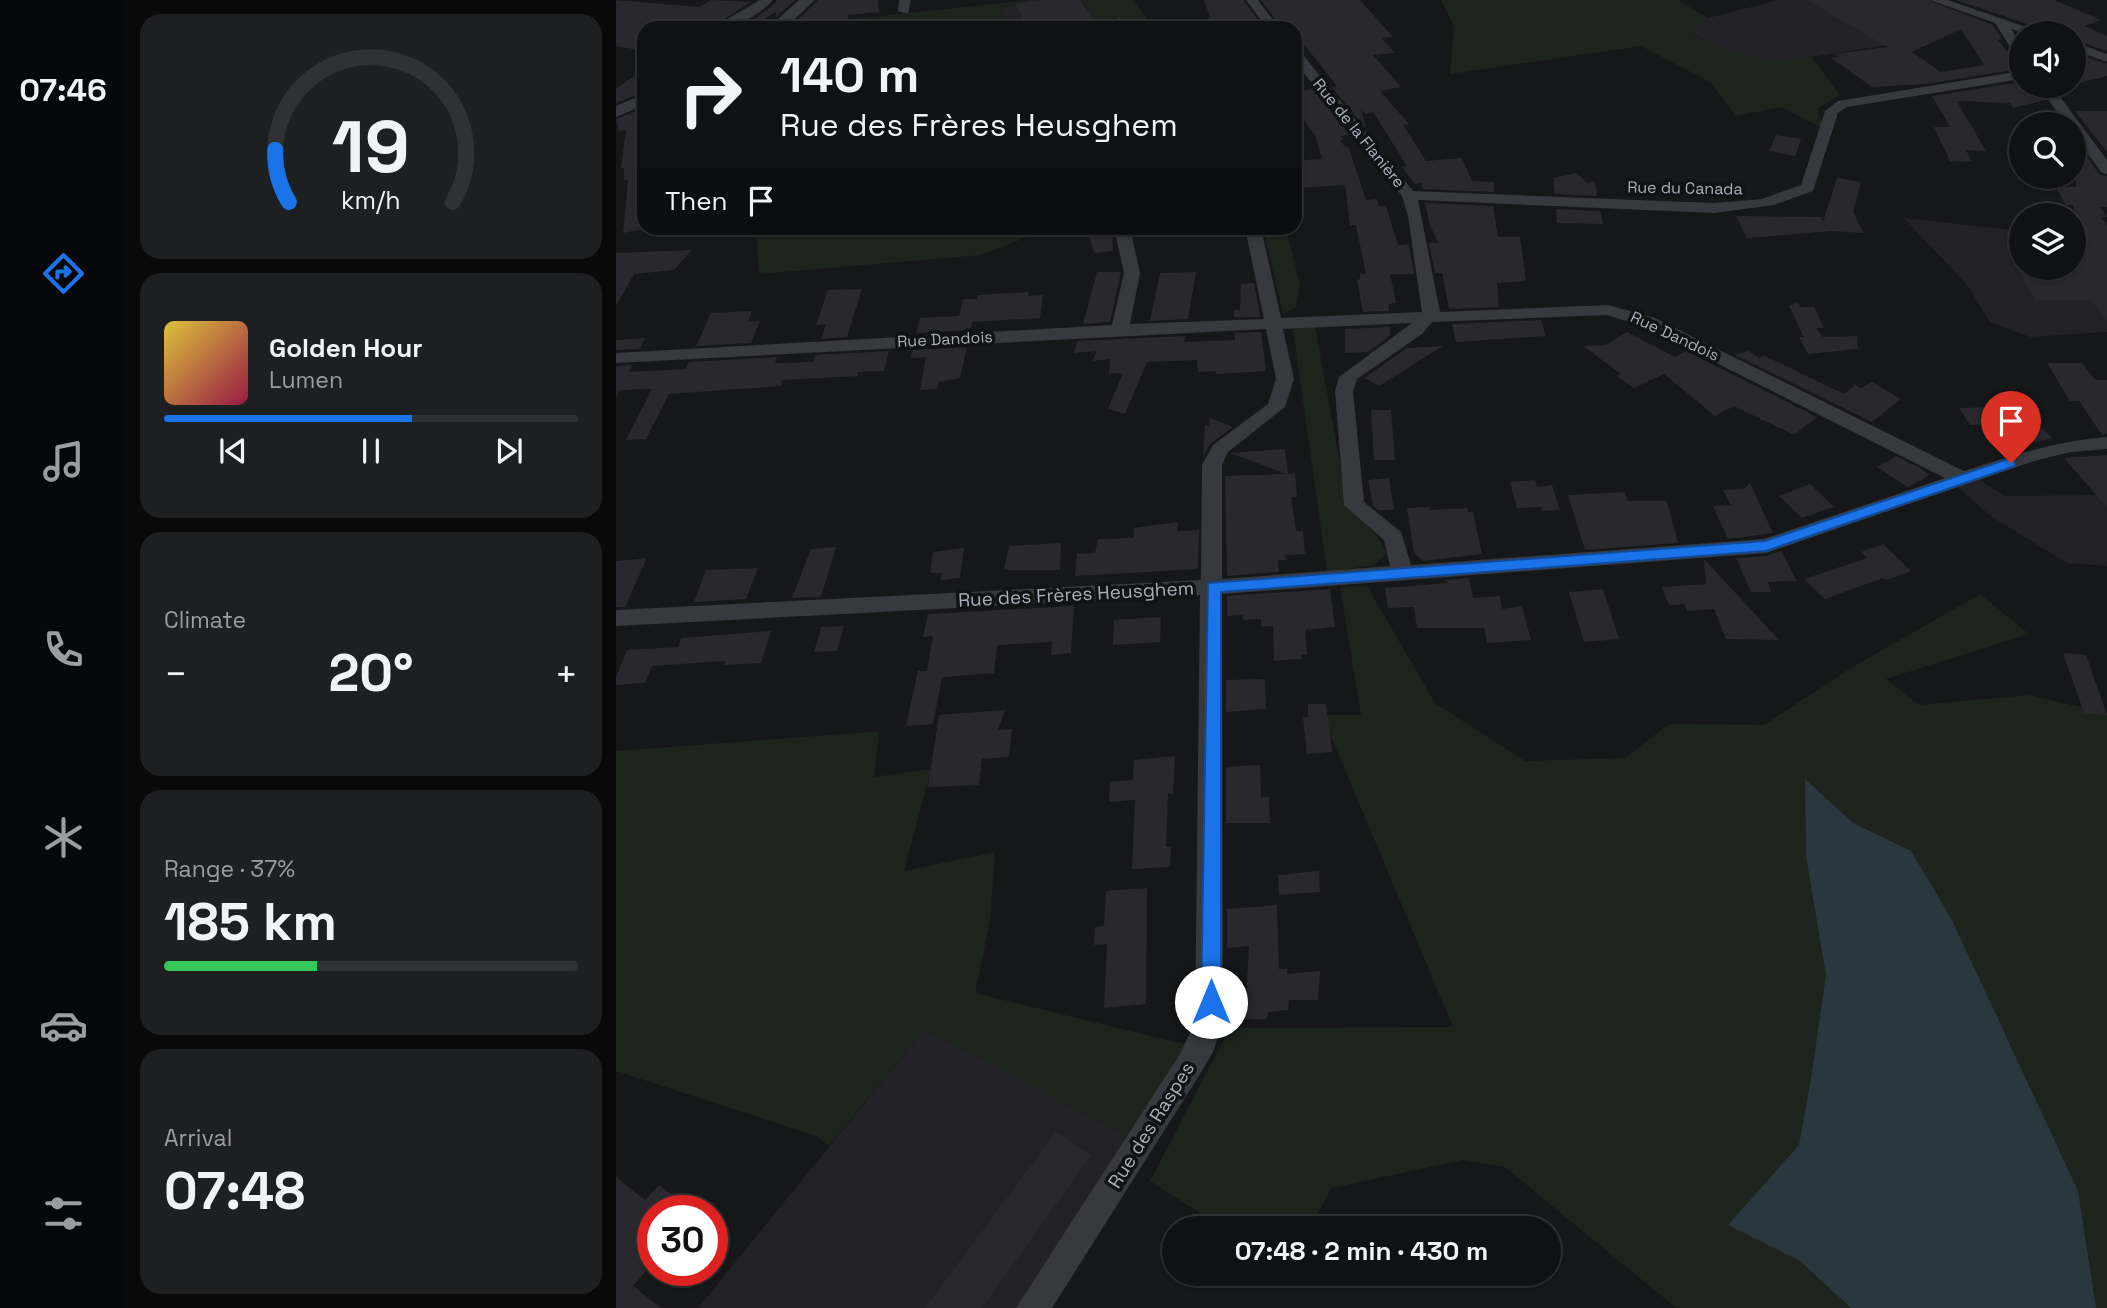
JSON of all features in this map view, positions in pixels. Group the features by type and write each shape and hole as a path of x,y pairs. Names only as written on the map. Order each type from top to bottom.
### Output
{"street":[{"path":"785,21 808,0"},
{"path":"1252,0 1268,21"},
{"path":"1936,0 2009,23"},
{"path":"730,21 763,1"},
{"path":"1999,20 2009,35"},
{"path":"2086,50 2107,58"},
{"name":"Rue de la Flanière","path":"1302,63 1409,195 1433,304 1429,317"},
{"name":"Rue du Canada","path":"1409,195 1707,208 1758,205 1788,199 1808,188 1832,111 1843,104 2009,77"},
{"path":"616,112 637,102"},
{"path":"2086,142 2107,170"},
{"path":"1120,330 1132,273 1124,235"},
{"path":"1256,235 1275,325"},
{"name":"Rue Dandois","path":"616,358 1120,330 1596,310 1635,316 1964,480"},
{"path":"1402,571 1394,537 1354,505 1343,391 1348,377 1429,317"},
{"name":"Rue des Raspes","path":"1033,1308 1190,1064 1203,1042 1209,1022 1212,466 1220,449 1276,407 1285,379 1275,325"},
{"name":"Rue des Frères Heusghem","path":"616,618 1213,587 1766,546 2050,450 2107,443"}],"shaded area":[{"path":"1029,0 1081,0 1098,21 1001,21 1004,7"},
{"path":"1029,0 1004,7 1001,21 854,19"},
{"path":"1081,0 1132,0 1149,21 1123,21 1098,21"},
{"path":"1441,0 1678,0 1708,18 1691,33 1736,53 1763,59 1811,56 1840,95 1817,109 1826,130 1781,107 1736,116 1710,82 1641,46 1450,74 1454,26"},
{"path":"1779,0 1876,0 1893,44 1780,62 1743,58 1690,32 1708,18"},
{"path":"1904,218 2009,230 2009,280 2086,280 2086,244 2107,245 2107,332 2030,337 1990,322 1967,285"},
{"path":"756,235 1030,235 981,255 759,274"},
{"path":"1265,235 1288,235 1300,285 1296,307 1283,314"},
{"path":"1315,327 1347,501 1376,535 1387,553 1374,565 1327,572 1293,329"},
{"path":"1974,476 2004,496 2107,495 2107,566 2067,563 1992,517 1953,483"},
{"path":"1367,586 1435,703 1525,761 1625,758 1669,724 1764,725 1851,668 1980,594 2029,634 1886,679 1919,705 2028,695 2107,713 2107,1308 1676,1308 1505,1167 1463,1160 1332,1188 1316,1216 1204,1216 1150,1181 1230,1028 1453,1027 1322,715 1361,715 1340,587"},
{"path":"879,732 874,777 931,769 904,871 995,852 990,921 975,993 1200,1048 1140,1144 925,1029 829,1146 816,1136 616,1071 616,751"},
{"path":"1805,779 1853,823 1911,851 1951,918 2078,1191 2096,1308 1851,1308 1800,1261 1728,1225 1799,1145 1811,1079 1826,975 1806,856"},
{"path":"925,1029 1140,1144 1032,1308 698,1308 716,1286 728,1286 728,1271"}],"building":[{"path":"616,0 699,7 711,0 751,2 721,21 637,21 637,50 616,46"},
{"path":"776,0 795,0 776,17 776,12 761,21 749,21 754,19 775,4"},
{"path":"818,0 878,0 879,12 847,15 850,21 796,21"},
{"path":"1042,0 1080,0 1094,21 1024,21 1015,4"},
{"path":"1204,0 1243,0 1259,21 1212,21"},
{"path":"1261,0 1360,0 1393,37 1382,38 1395,53 1373,55 1401,87 1380,91 1409,124 1403,125 1426,161 1462,158 1472,181 1494,182 1494,192 1423,189 1421,183 1415,184 1402,167 1407,166 1373,112 1365,114 1361,109 1366,129 1332,87 1337,86 1302,42 1302,21 1277,21"},
{"path":"1807,0 1928,0 1993,25 2002,40 1998,40 2009,54 2009,71 1925,84 1872,87 1831,58 1839,57 1835,54 1887,47","holes":["1961,29 1984,65 1941,72 1912,52"]},
{"path":"1956,0 2054,0 2101,20 2086,26 2086,21 2018,21"},
{"path":"2086,26 2107,36 2107,51 2086,44"},
{"path":"2086,57 2107,64 2107,76 2086,81"},
{"path":"637,74 637,95 616,103 616,89"},
{"path":"2009,84 2009,98 2045,100 2013,108 2010,103 1957,101 1986,151 1966,150 1972,162 1950,161 1934,127 1950,127 1932,96"},
{"path":"1313,89 1350,135 1341,136 1343,140 1340,140 1345,147 1348,146 1366,200 1377,199 1379,206 1386,206 1398,245 1409,244 1414,274 1390,274 1396,303 1389,304 1389,311 1363,312 1357,280 1360,279 1360,274 1366,274 1356,225 1350,225 1345,185 1302,188 1302,160 1322,159 1315,135 1302,118 1302,91"},
{"path":"637,111 637,230 623,233 628,180 624,180 624,168 621,168 626,130 619,131 616,119"},
{"path":"2107,111 2107,152 2086,125 2086,112 2076,112"},
{"path":"1776,135 1801,139 1795,156 1769,151"},
{"path":"2086,156 2100,175 2107,176 2107,207 2100,207 2107,217 2101,217 2107,225 2107,321 2091,300 2035,300 2024,280 2086,280 2086,203 2065,203 2057,189 2086,189"},
{"path":"1577,173 1587,183 1595,181 1597,196 1555,194 1553,178"},
{"path":"1837,178 1861,182 1853,212 1864,233 1831,231 1747,238 1736,216 1822,217 1822,225"},
{"path":"1425,203 1493,206 1498,237 1520,237 1526,281 1497,283 1499,307 1449,309 1442,273 1435,273 1429,243 1439,243 1430,226"},
{"path":"1556,209 1600,211 1603,224 1557,223"},
{"path":"1089,235 1112,235 1113,251 1094,253"},
{"path":"692,250 674,270 634,274 616,306 616,253"},
{"path":"1097,272 1121,272 1110,322 1083,324"},
{"path":"1196,272 1188,319 1150,321 1160,273"},
{"path":"1254,283 1260,317 1234,317 1234,310 1240,310 1241,284"},
{"path":"862,289 847,337 821,339 826,324 816,325 828,290"},
{"path":"1029,292 1028,296 1043,295 1040,318 972,322 970,330 916,333 920,318 959,316 963,299 977,299 977,295"},
{"path":"1797,302 1801,307 1814,307 1824,328 1816,328 1823,337 1857,336 1858,349 1808,354 1799,337 1804,337 1789,306"},
{"path":"752,311 748,322 760,321 751,343 696,346 711,313"},
{"path":"1541,320 1546,336 1456,342 1452,324"},
{"path":"1390,327 1390,336 1368,352 1345,353 1345,329"},
{"path":"1261,332 1266,371 1216,374 1216,371 1198,372 1197,360 1147,362 1125,414 1108,409 1123,373 1109,374 1110,359 1092,361 1097,351 1074,353 1077,341 1185,336 1184,342 1235,340 1235,333"},
{"path":"1627,332 1675,357 1686,351 1817,417 1794,435 1734,406 1715,416 1664,374 1634,388 1617,376 1621,374 1583,346 1606,345"},
{"path":"645,338 640,349 616,350 616,340"},
{"path":"1443,346 1379,386 1364,378 1407,348"},
{"path":"967,347 960,378 939,382 937,389 920,390 926,357 911,358 912,350"},
{"path":"889,351 884,371 858,372 858,376 782,380 781,386 669,394 646,439 626,440 652,389 620,390 616,398 616,366 632,365 629,372 686,369 689,362 777,357 775,363 813,362 815,355"},
{"path":"1748,351 1760,358 1763,355 1844,394 1855,385 1861,388 1872,382 1901,399 1872,422 1735,355"},
{"path":"2047,363 2082,363 2095,380 2107,380 2107,434 2102,435 2079,401 2070,401"},
{"path":"2002,407 2009,419 2030,418 2053,438 2026,444 2003,424 1970,425 1959,408"},
{"path":"1371,410 1391,410 1395,460 1374,460"},
{"path":"1210,418 1233,427 1211,443 1203,456 1205,425 1209,426"},
{"path":"1285,449 1288,474 1295,473 1297,497 1291,497 1296,531 1303,531 1305,554 1285,555 1286,560 1278,560 1279,572 1227,576 1225,476 1286,474 1230,453"},
{"path":"2107,455 2107,507 2064,458"},
{"path":"1896,456 1930,475 1908,487 1877,467"},
{"path":"1389,478 1394,510 1378,510 1373,506 1368,480"},
{"path":"1535,480 1537,487 1552,485 1560,510 1542,511 1541,507 1517,508 1510,482"},
{"path":"1750,483 1773,533 1728,539 1713,506 1731,505 1723,490 1744,489"},
{"path":"1810,484 1834,507 1802,518 1779,496"},
{"path":"1625,492 1628,501 1667,501 1678,543 1585,550 1568,495"},
{"path":"1429,507 1430,510 1467,508 1468,512 1473,512 1482,554 1423,561 1414,553 1407,508"},
{"path":"1178,522 1177,531 1199,530 1198,569 1075,576 1077,554 1095,553 1098,539 1133,538 1134,528"},
{"path":"1061,543 1060,570 1004,570 1009,546"},
{"path":"1883,544 1911,571 1825,599 1804,579 1867,558 1861,552"},
{"path":"836,547 821,597 792,598 811,549"},
{"path":"964,548 960,578 940,580 942,573 930,573 933,552"},
{"path":"1781,551 1797,581 1768,582 1771,592 1751,592 1736,558 1766,556"},
{"path":"647,558 625,607 616,607 616,561"},
{"path":"1704,560 1779,640 1726,639 1714,609 1687,611 1684,604 1669,605 1662,587 1706,584"},
{"path":"758,568 746,599 694,602 706,570"},
{"path":"1469,578 1473,598 1500,596 1502,609 1522,606 1531,640 1487,643 1484,628 1417,628 1414,607 1388,608 1385,588 1448,583 1444,580"},
{"path":"1330,589 1335,627 1305,630 1307,654 1301,655 1301,659 1274,661 1273,626 1261,627 1261,619 1243,620 1243,615 1227,616 1227,596"},
{"path":"1603,589 1619,639 1584,642 1569,592"},
{"path":"1074,606 1071,653 1051,655 1052,642 997,645 994,673 942,677 933,724 906,726 918,671 927,671 933,636 923,637 928,614"},
{"path":"1161,617 1160,642 1113,645 1114,620"},
{"path":"844,626 837,651 814,652 821,627"},
{"path":"771,631 761,663 724,665 725,661 652,666 645,683 616,685 616,677 627,650 678,647 681,638"},
{"path":"2063,653 2086,655 2107,715 2084,713"},
{"path":"1265,679 1266,709 1226,712 1226,680"},
{"path":"1308,704 1326,704 1332,752 1307,754 1303,717 1308,717"},
{"path":"1005,710 998,730 1012,729 1009,757 982,759 979,785 928,787 939,715"},
{"path":"1175,756 1173,794 1168,794 1166,847 1171,847 1170,867 1132,869 1135,800 1109,802 1110,782 1133,780 1134,760"},
{"path":"1260,765 1261,797 1269,797 1270,823 1226,823 1226,767"},
{"path":"1319,871 1320,892 1279,895 1278,875"},
{"path":"1147,888 1146,1004 1104,1008 1107,944 1094,945 1095,927 1104,926 1106,891"},
{"path":"1277,905 1279,969 1287,969 1287,974 1320,971 1318,1000 1289,1000 1288,1010 1268,1012 1267,1019 1245,1019 1249,946 1227,948 1227,909"},
{"path":"1056,1132 1091,1155 982,1308 925,1308"},
{"path":"616,1177 639,1195 637,1281 633,1286 661,1308 616,1308"},
{"path":"659,1185 673,1195 650,1195"}],"route":[{"path":"1211,1002 1213,587 1766,546 2011,463"}]}
